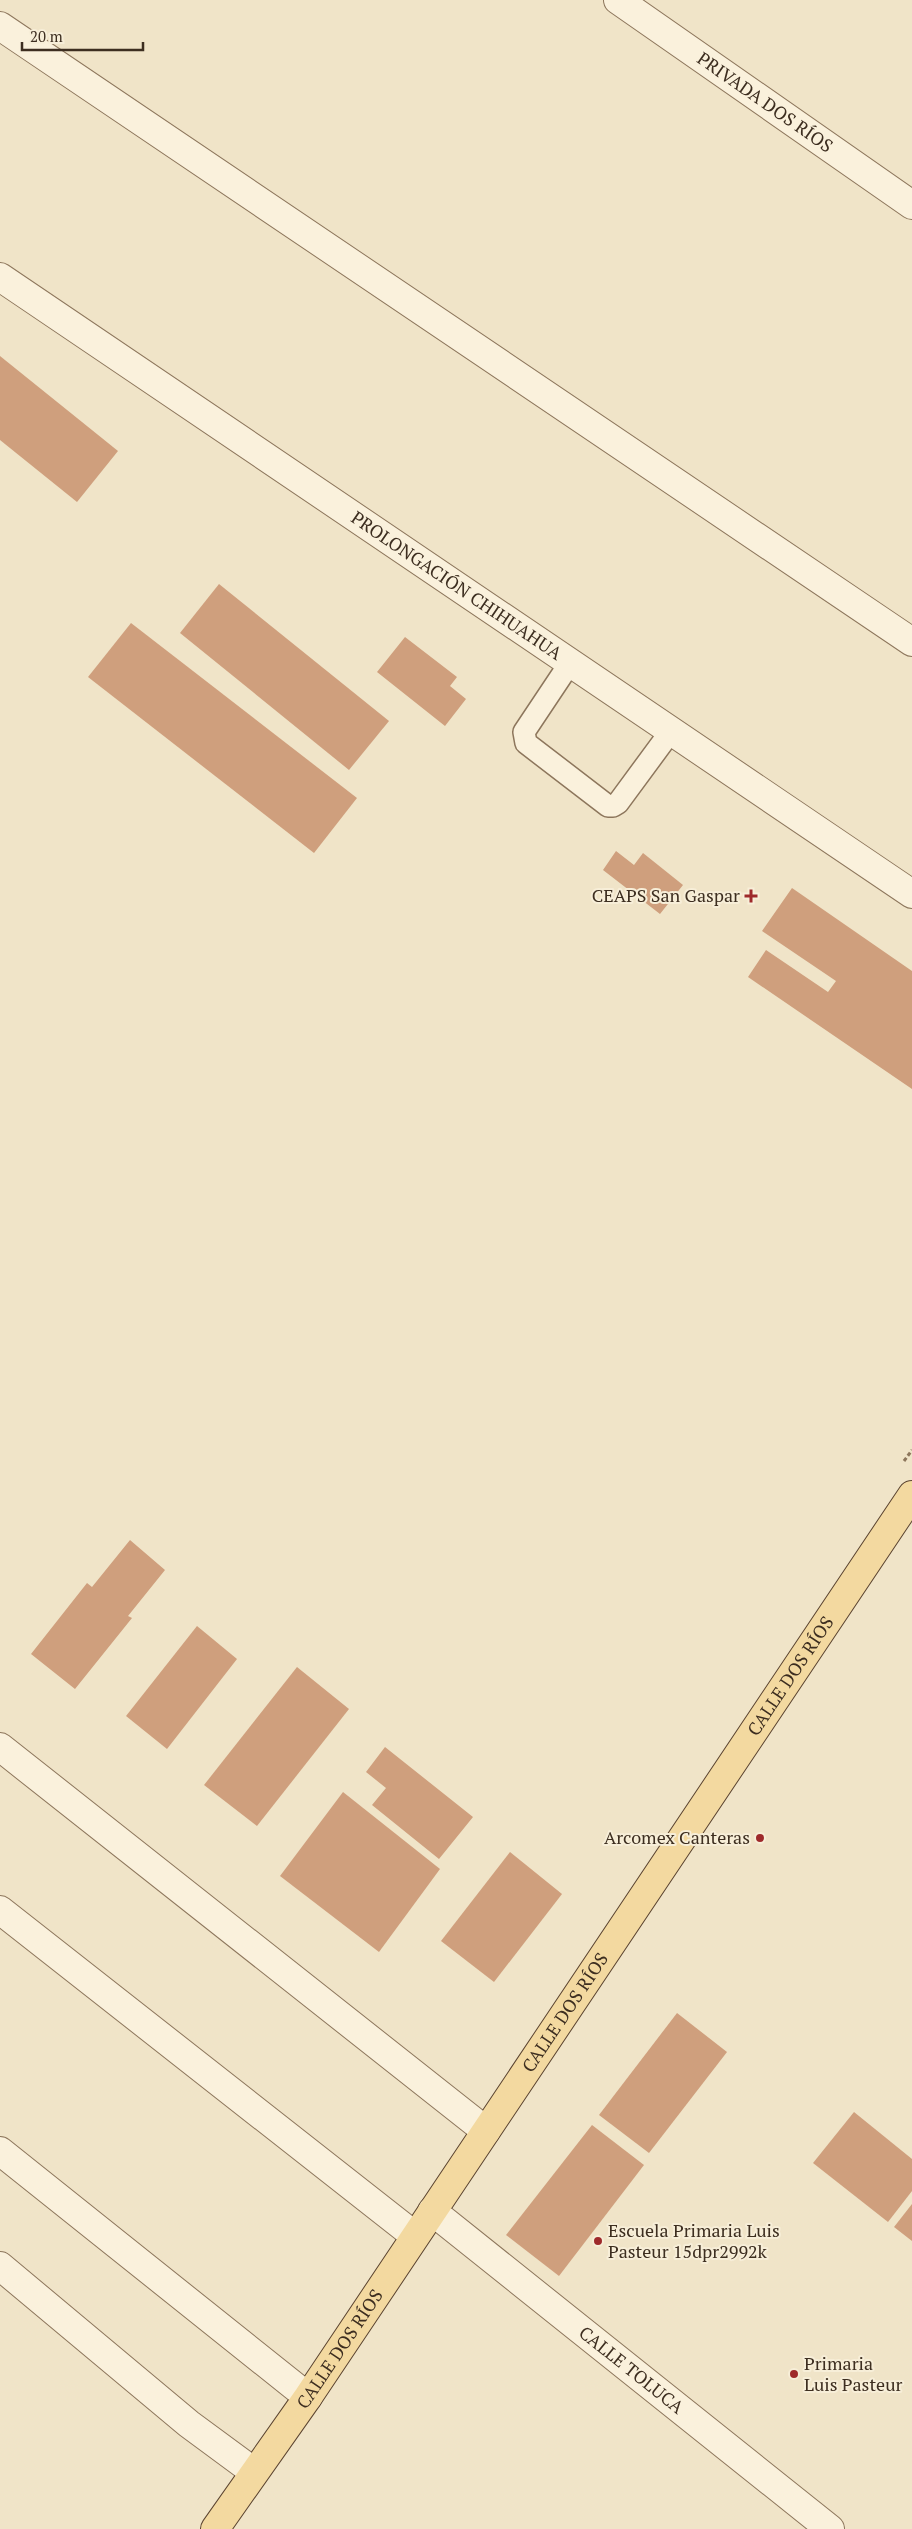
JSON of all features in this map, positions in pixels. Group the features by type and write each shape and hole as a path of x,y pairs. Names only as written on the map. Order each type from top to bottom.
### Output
{"main road":[{"name":"CALLE DOS RÍOS","path":"215,2529 308,2397 912,1495"}],"street":[{"name":"PRIVADA DOS RÍOS","path":"618,0 912,205"},
{"path":"0,26 912,642"},
{"name":"PROLONGACIÓN CHIHUAHUA","path":"0,277 912,894"},
{"path":"0,1747 486,2131"},
{"path":"0,1910 415,2236"},
{"path":"0,2151 308,2397"},
{"name":"CALLE TOLUCA","path":"432,2211 830,2529"},
{"path":"0,2266 189,2424 254,2472"}],"lane":[{"path":"570,663 523,736 526,743 608,806 618,803 671,731"}],"building":[{"path":"0,356 118,451 77,502 0,440"},
{"path":"219,584 389,721 349,770 180,633"},
{"path":"131,623 357,798 314,853 88,677"},
{"path":"405,637 457,677 450,686 466,699 445,726 377,672"},
{"path":"616,851 634,865 643,853 683,885 660,914 603,870"},
{"path":"792,888 912,971 912,1089 748,977 766,950 828,992 836,981 762,931"},
{"path":"130,1540 165,1570 128,1616 132,1618 75,1689 31,1654 87,1583 92,1587"},
{"path":"197,1626 237,1659 167,1749 126,1716"},
{"path":"297,1667 349,1709 257,1826 204,1785"},
{"path":"385,1747 473,1817 439,1859 372,1805 386,1788 366,1772"},
{"path":"343,1792 440,1869 379,1952 280,1876"},
{"path":"510,1852 562,1894 494,1982 441,1941"},
{"path":"677,2013 727,2052 649,2153 599,2115"},
{"path":"854,2112 912,2159 912,2191 888,2222 813,2163"},
{"path":"592,2125 644,2165 559,2276 506,2235"},
{"path":"912,2204 912,2241 894,2227"}],"place":[{"name":"CEAPS San Gaspar","path":"751,896"},
{"name":"Arcomex Canteras","path":"760,1838"},
{"name":"Escuela Primaria Luis Pasteur 15dpr2992k","path":"598,2241"},
{"name":"Primaria Luis Pasteur","path":"794,2374"}]}
